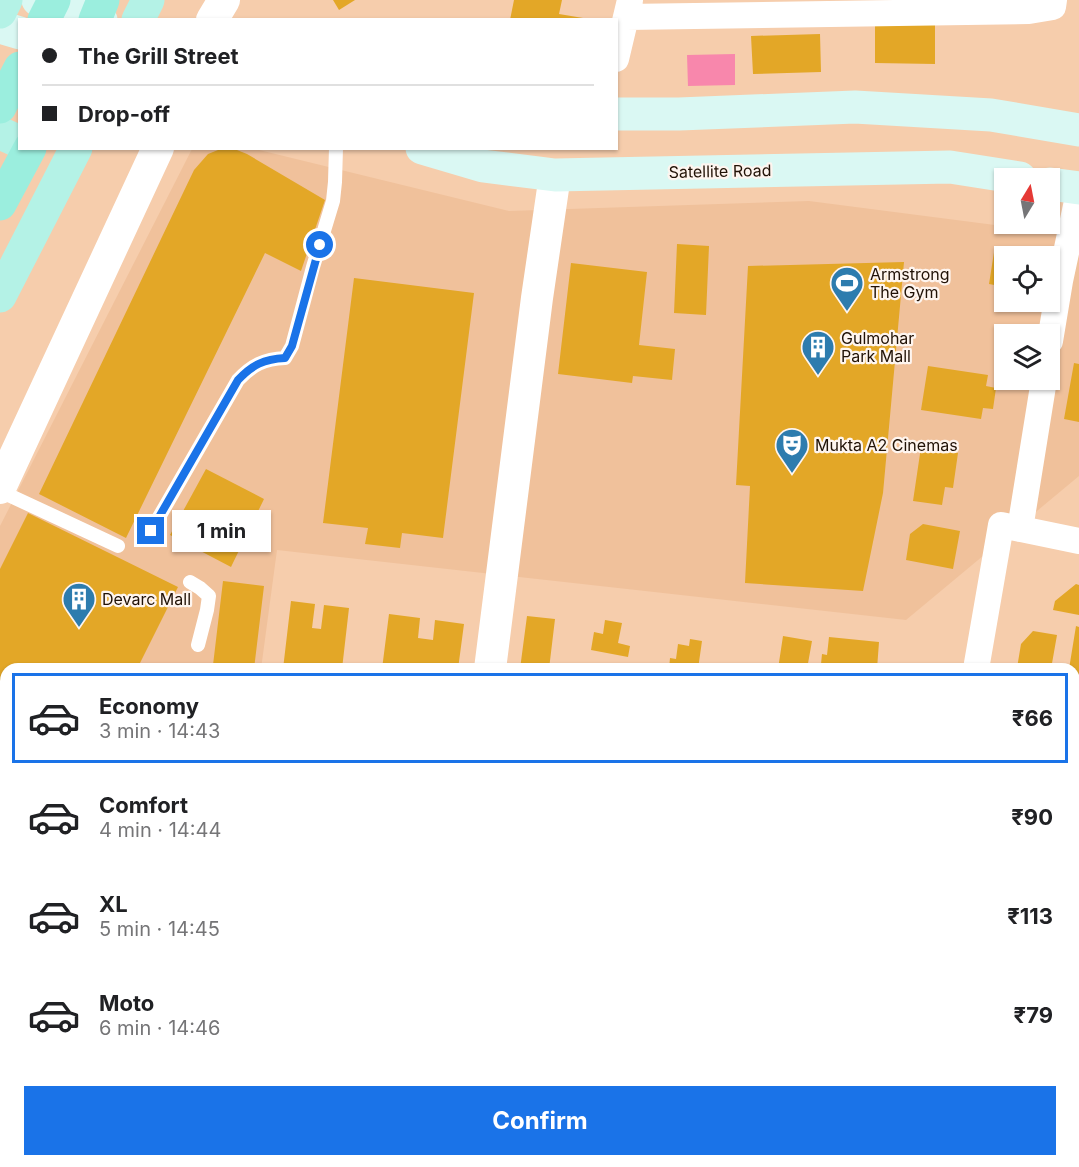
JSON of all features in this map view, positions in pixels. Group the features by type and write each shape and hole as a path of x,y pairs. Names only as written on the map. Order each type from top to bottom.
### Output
{"highway":[{"path":"45,18 54,0"},
{"path":"96,18 103,0"},
{"path":"0,107 18,72"},
{"path":"0,204 30,150"}],"main road":[{"path":"0,12 6,0"},
{"path":"38,0 95,18"},
{"path":"139,18 148,0"},
{"path":"0,27 18,32"},
{"path":"618,114 679,114 855,107 991,115 1079,130"},
{"path":"0,133 18,141"},
{"path":"0,296 77,154 46,150"},
{"name":"Satellite Road","path":"429,150 483,166 555,175 950,167 994,174"},
{"path":"1060,186 1079,190"}],"street":[{"path":"213,18 224,0"},
{"path":"618,52 628,9 1029,12 1053,7 1054,0"},
{"path":"0,489 157,150"},
{"path":"491,663 537,297 555,175"},
{"path":"1053,324 1079,190"},
{"path":"1020,529 1042,390"},
{"path":"977,663 1001,525 1079,541"}],"lane":[{"path":"151,531 238,380 259,363 270,359 285,358 292,346 333,201 336,182 336,150"},
{"path":"0,489 118,546"},
{"path":"190,582 209,596 198,645"}],"shaded area":[{"path":"735,54 735,85 688,86 687,55"},
{"path":"191,150 259,150 509,211 809,201 994,225 994,234 1060,234 1079,236 1079,476 906,620 277,550 262,663 0,663 0,526"}],"building":[{"path":"333,0 355,0 339,10"},
{"path":"514,0 562,0 559,14 583,18 510,18"},
{"path":"875,22 935,22 935,64 875,63"},
{"path":"820,34 821,72 753,74 751,36"},
{"path":"218,150 237,150 325,200 301,271 265,253 126,538 39,494 194,170 208,154"},
{"path":"677,244 709,246 706,315 674,313"},
{"path":"994,252 994,285 989,284"},
{"name":"Gulmohar Park Mall","path":"904,262 883,493 863,591 745,583 750,486 736,485 748,266"},
{"path":"571,263 647,272 639,345 675,349 672,380 633,376 632,383 558,374"},
{"path":"354,278 474,293 443,538 402,533 400,548 365,544 368,528 323,523"},
{"path":"1074,363 1079,364 1079,422 1064,419"},
{"path":"928,366 988,375 986,386 996,390 993,409 983,408 981,419 921,410"},
{"path":"921,447 958,453 953,488 945,487 942,505 913,501"},
{"path":"206,469 264,499 231,567 170,535"},
{"name":"Devarc Mall","path":"28,513 178,587 140,663 0,663 0,569"},
{"path":"923,524 960,531 953,569 906,560 910,534"},
{"path":"223,581 264,586 255,663 213,663"},
{"path":"1076,584 1079,585 1079,615 1053,610 1055,601"},
{"path":"291,601 315,604 312,628 321,629 324,605 349,608 343,663 284,663"},
{"path":"389,614 420,618 418,638 433,640 435,620 464,624 459,663 383,663"},
{"path":"527,616 555,619 550,663 521,663"},
{"path":"605,620 622,623 618,643 630,646 628,657 591,650 594,632 603,634"},
{"path":"1076,626 1079,627 1079,663 1070,663"},
{"path":"1033,631 1057,635 1052,663 1018,663 1021,644"},
{"path":"783,636 812,641 808,663 779,663"},
{"path":"829,637 879,642 877,663 821,663 822,654 827,655"},
{"path":"690,639 702,641 699,663 670,663 670,658 676,659 678,644 689,646"}],"place":[{"name":"Armstrong The Gym","path":"847,312"},
{"name":"Gulmohar Park Mall","path":"818,376"},
{"name":"Mukta A2 Cinemas","path":"792,474"},
{"name":"Devarc Mall","path":"79,628"}],"route":[{"path":"151,531 238,380 259,363 270,359 285,358 292,346 320,245"}]}
